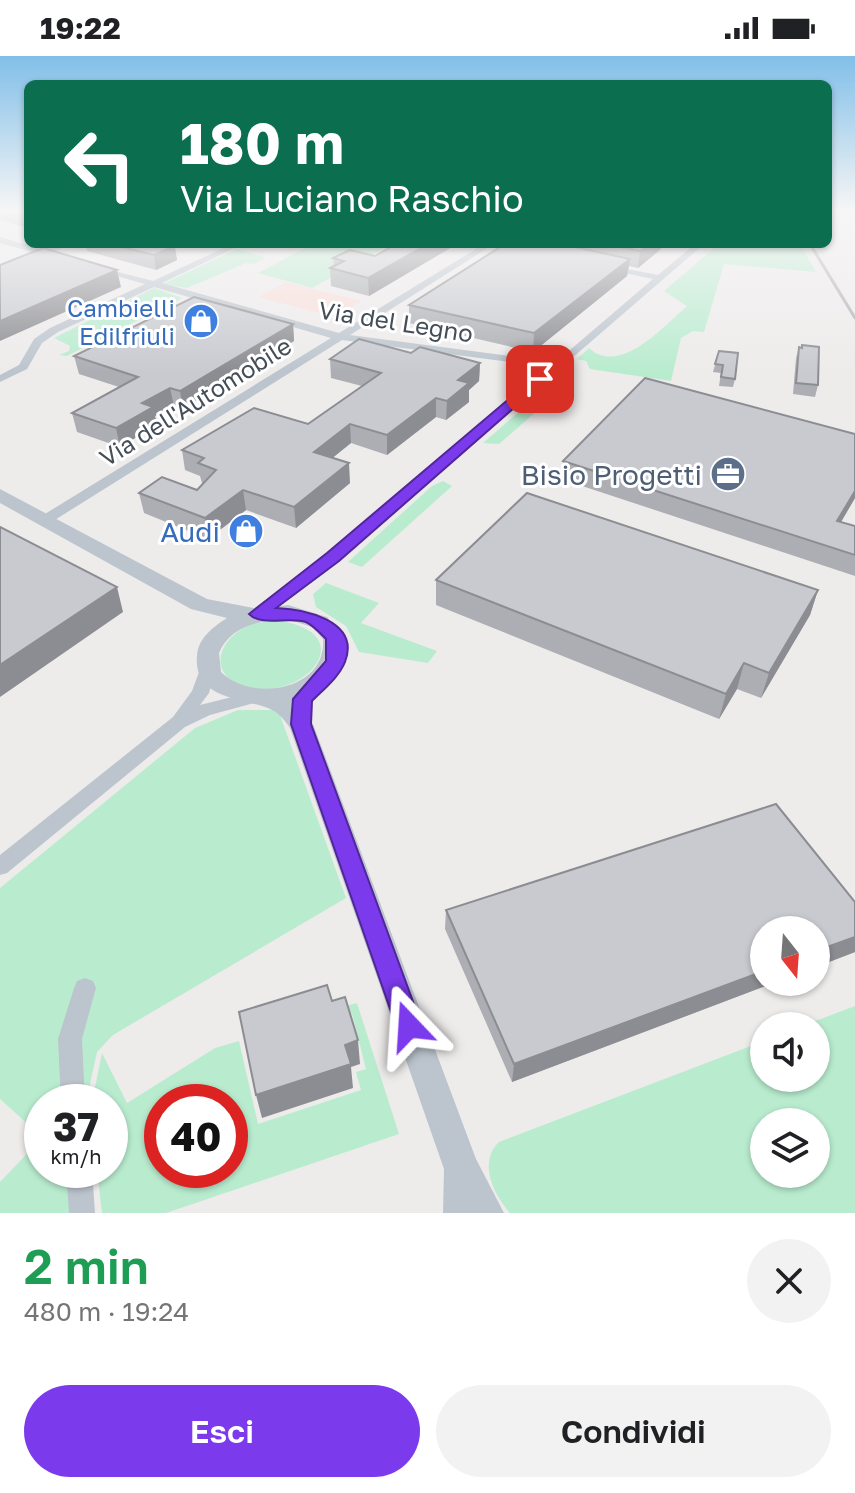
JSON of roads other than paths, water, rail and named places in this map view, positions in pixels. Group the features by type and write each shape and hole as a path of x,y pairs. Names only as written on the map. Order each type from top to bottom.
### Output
{"street":[{"name":"Via del Legno","path":"86,264 340,337 557,365"},
{"path":"0,379 23,367 45,335 196,264"},
{"name":"Via dell'Automobile","path":"45,520 458,264"},
{"path":"597,264 659,278"},
{"path":"213,643 234,624 258,614 333,557 676,264"},
{"path":"0,495 199,604 229,612 303,615 316,620 334,636 338,647 336,661 327,674 298,693 205,710 179,722 0,867"},
{"path":"179,722 200,693 213,643 213,629 199,604"},
{"path":"208,668 222,686 284,705 301,724 462,1169 486,1213"},
{"path":"301,724 302,699 312,686"},
{"path":"72,1084 70,1039 85,988"},
{"path":"461,1213 462,1169"},
{"path":"80,1188 82,1213"}],"railway":[{"path":"822,264 855,318"}],"place":[{"name":"Cambielli Edilfriuli","path":"201,321"},
{"name":"Bisio Progetti","path":"728,474"},
{"name":"Audi","path":"246,531"}]}
